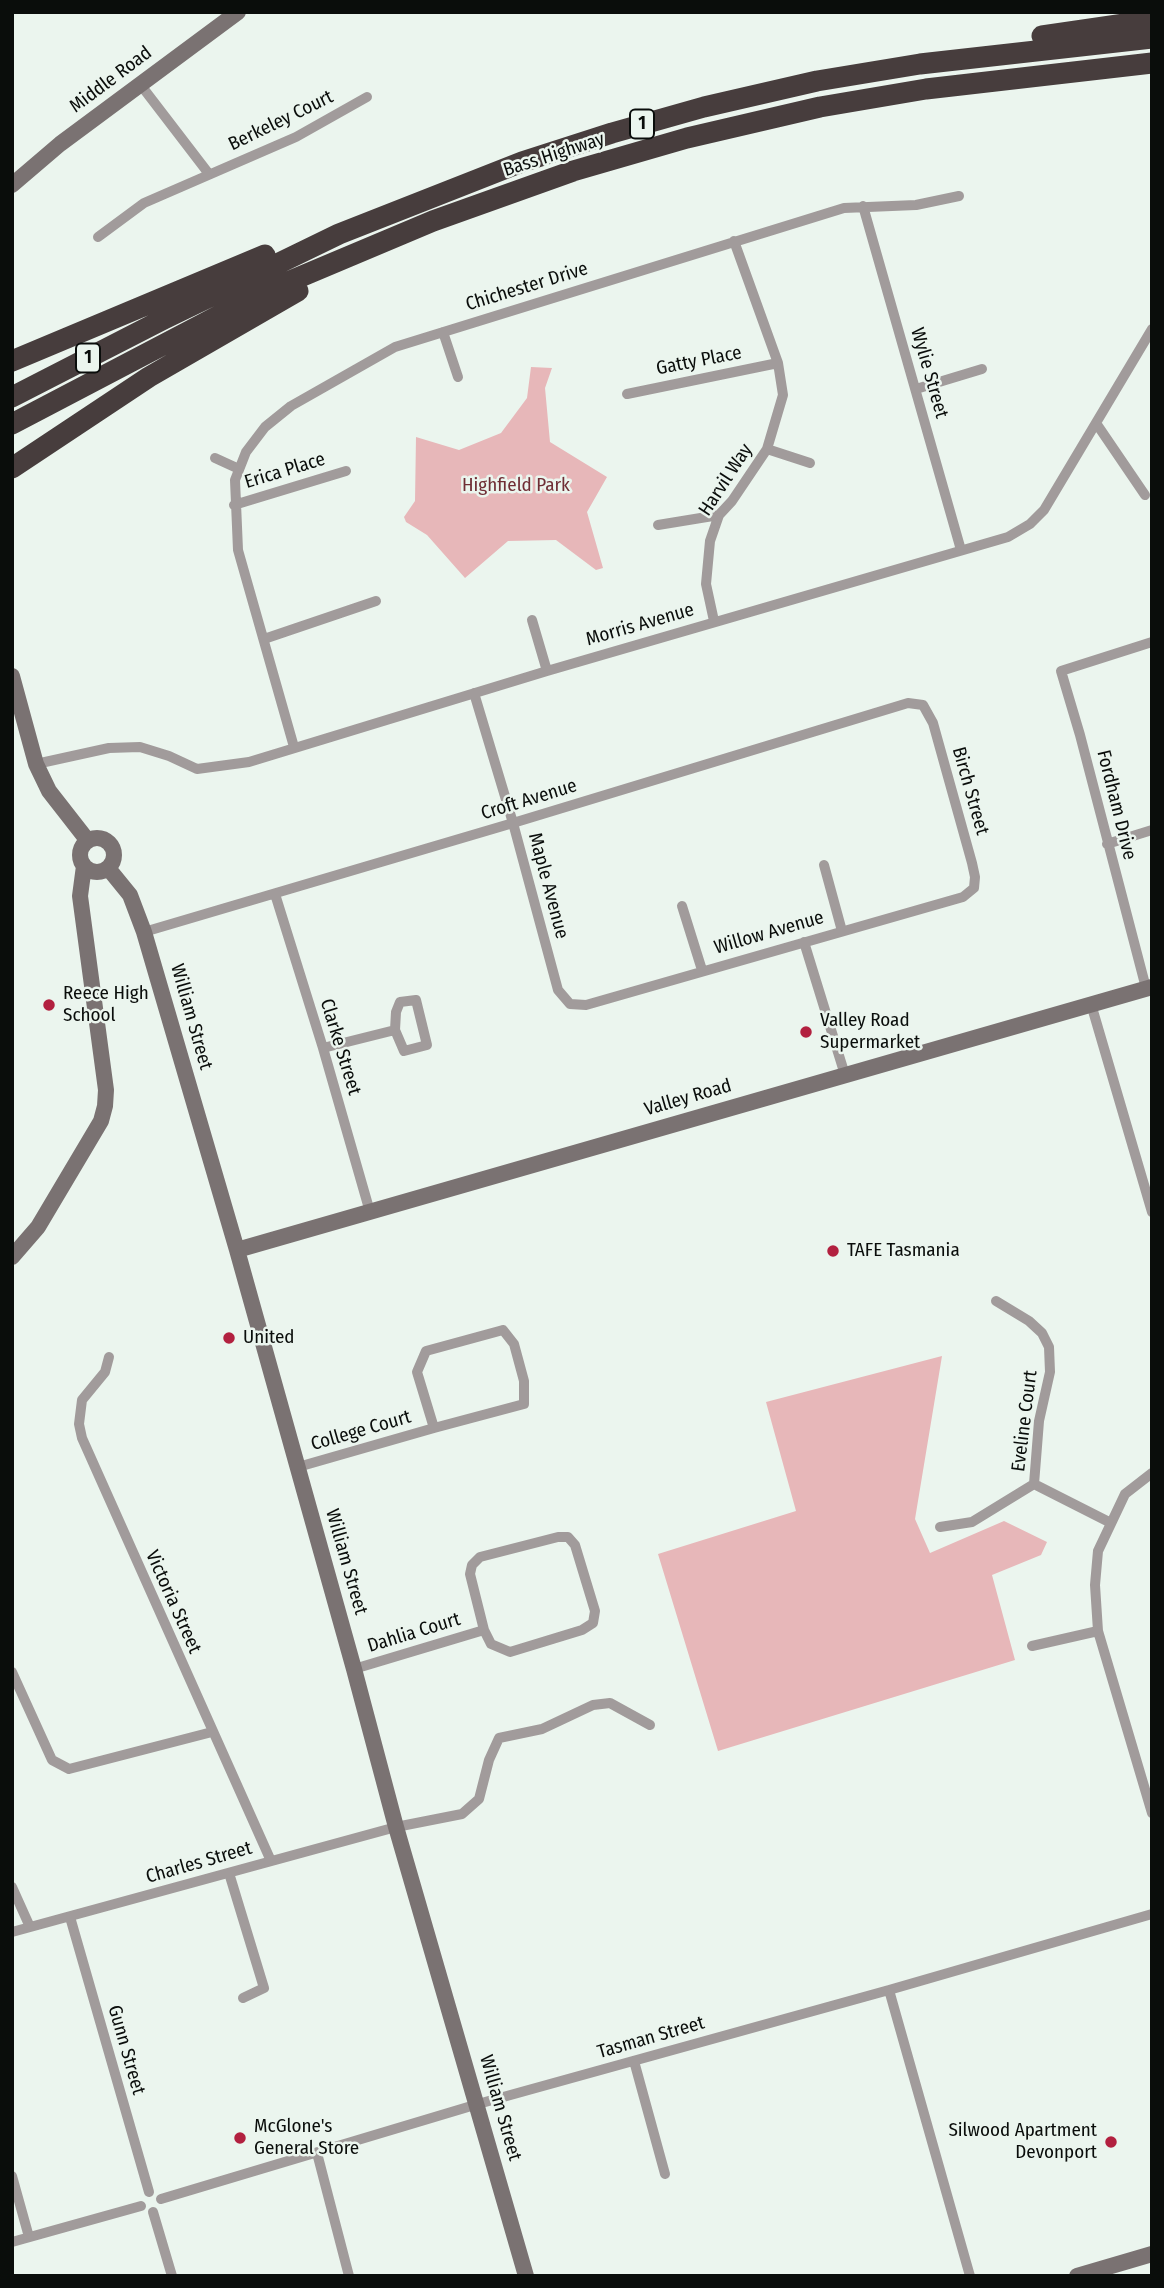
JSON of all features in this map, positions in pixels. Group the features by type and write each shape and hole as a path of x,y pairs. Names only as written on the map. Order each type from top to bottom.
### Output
{"highway":[{"path":"920,64 1023,39 1152,20"},
{"name":"Bass Highway","path":"12,397 339,234 522,162 704,107 817,81 920,64 1152,38"},
{"name":"Bass Highway","path":"12,424 262,293 433,221 573,171 687,138 820,107 926,89 1152,63"},
{"path":"12,361 365,213 522,162"},
{"path":"12,468 172,364 286,297 433,221"}],"main road":[{"name":"Middle Road","path":"12,185 60,144 238,12"},
{"path":"12,676 36,764 49,791 88,841"},
{"path":"12,1257 38,1227 101,1121 105,1106 106,1090 82,917 80,896 84,866 80,855 81,849 88,841 99,838 108,842 112,847 114,859 108,868 102,872 94,872 84,866"},
{"name":"William Street","path":"108,868 130,895 144,932 237,1250 396,1827 526,2276"},
{"name":"Valley Road","path":"237,1250 1149,988"},
{"path":"1077,2276 1152,2253"}],"street":[{"path":"140,84 209,174"},
{"name":"Berkeley Court","path":"98,237 144,203 296,137 367,97"},
{"name":"Chichester Drive","path":"295,747 238,550 234,505 235,480 246,452 265,428 291,406 395,347 844,208 916,205 959,196"},
{"name":"Wylie Street","path":"863,206 961,550"},
{"name":"Harvil Way","path":"714,621 705,584 710,541 719,515 732,501 767,449 783,395 778,363 734,241"},
{"name":"Morris Avenue","path":"36,764 109,748 140,747 197,769 248,762 714,621 1008,537 1030,524 1044,510 1152,329"},
{"path":"443,332 458,377"},
{"name":"Gatty Place","path":"627,394 778,363"},
{"path":"916,389 982,369"},
{"path":"1096,423 1145,495"},
{"path":"767,449 810,463"},
{"path":"215,458 239,469"},
{"name":"Erica Place","path":"234,505 346,471"},
{"path":"658,525 719,515"},
{"path":"264,639 376,601"},
{"path":"532,620 547,671"},
{"name":"Fordham Drive","path":"1149,988 1061,671 1152,642"},
{"name":"Maple Avenue","path":"474,693 513,823 558,990 570,1004"},
{"name":"Croft Avenue","path":"144,932 908,703 923,705"},
{"name":"Birch Street","path":"923,705 933,723 969,850 975,877 974,888"},
{"path":"1107,844 1152,830"},
{"path":"824,865 842,931"},
{"name":"Willow Avenue","path":"570,1004 586,1005 963,897 974,888"},
{"name":"Clarke Street","path":"275,894 323,1048 369,1212"},
{"path":"682,906 702,970"},
{"path":"804,942 845,1075"},
{"path":"416,1000 427,1045 404,1051 395,1030 396,1012 400,1002 416,1000"},
{"path":"1091,1004 1152,1212"},
{"path":"323,1048 395,1030"},
{"name":"Eveline Court","path":"996,1301 1029,1321 1042,1334 1049,1348 1050,1372 1039,1421 1034,1484 1111,1522"},
{"name":"College Court","path":"298,1467 524,1404 524,1381 514,1344 503,1330 426,1351 417,1372 434,1428"},
{"name":"Victoria Street","path":"109,1356 105,1372 82,1400 79,1424 82,1438 271,1861"},
{"path":"1151,1476 1125,1494 1098,1551 1095,1585 1098,1631 1152,1813"},
{"path":"940,1527 972,1522 1034,1484"},
{"name":"Dahlia Court","path":"568,1536 575,1545 595,1611 593,1623 582,1630 510,1651 491,1644 484,1630 470,1574 472,1565 480,1558 568,1536"},
{"name":"Dahlia Court","path":"354,1669 484,1630"},
{"path":"1032,1646 1098,1631"},
{"path":"12,1672 52,1760 69,1769 212,1732"},
{"name":"Charles Street","path":"12,1932 396,1827 462,1814 479,1799 489,1760 499,1738 542,1729 593,1705 610,1703 650,1725"},
{"path":"229,1873 264,1988 243,1998"},
{"path":"12,1887 30,1927"},
{"name":"Tasman Street","path":"161,2199 478,2104 1152,1914"},
{"name":"Gunn Street","path":"70,1917 149,2192"},
{"path":"889,1990 970,2276"},
{"path":"634,2061 665,2174"},
{"path":"317,2153 349,2276"},
{"path":"12,2176 29,2237"},
{"path":"149,2192 161,2199 160,2206 153,2212 145,2211 141,2206 143,2196 149,2192"},
{"path":"12,2242 141,2206"},
{"path":"153,2212 172,2276"}],"green space":[{"name":"Highfield Park","path":"531,367 552,368 545,388 550,442 607,477 587,512 603,568 596,570 556,540 508,541 465,578 427,535 406,522 404,517 415,501 416,437 459,450 501,433 527,398"},
{"path":"942,1356 915,1519 930,1553 1004,1521 1047,1542 1041,1555 992,1575 1015,1660 718,1751 658,1554 796,1511 766,1402"}],"place":[{"name":"Reece High School","path":"49,1005"},
{"name":"Valley Road Supermarket","path":"806,1032"},
{"name":"TAFE Tasmania","path":"833,1251"},
{"name":"United","path":"229,1338"},
{"name":"McGlone's General Store","path":"240,2138"},
{"name":"Silwood Apartment Devonport","path":"1111,2142"}]}
